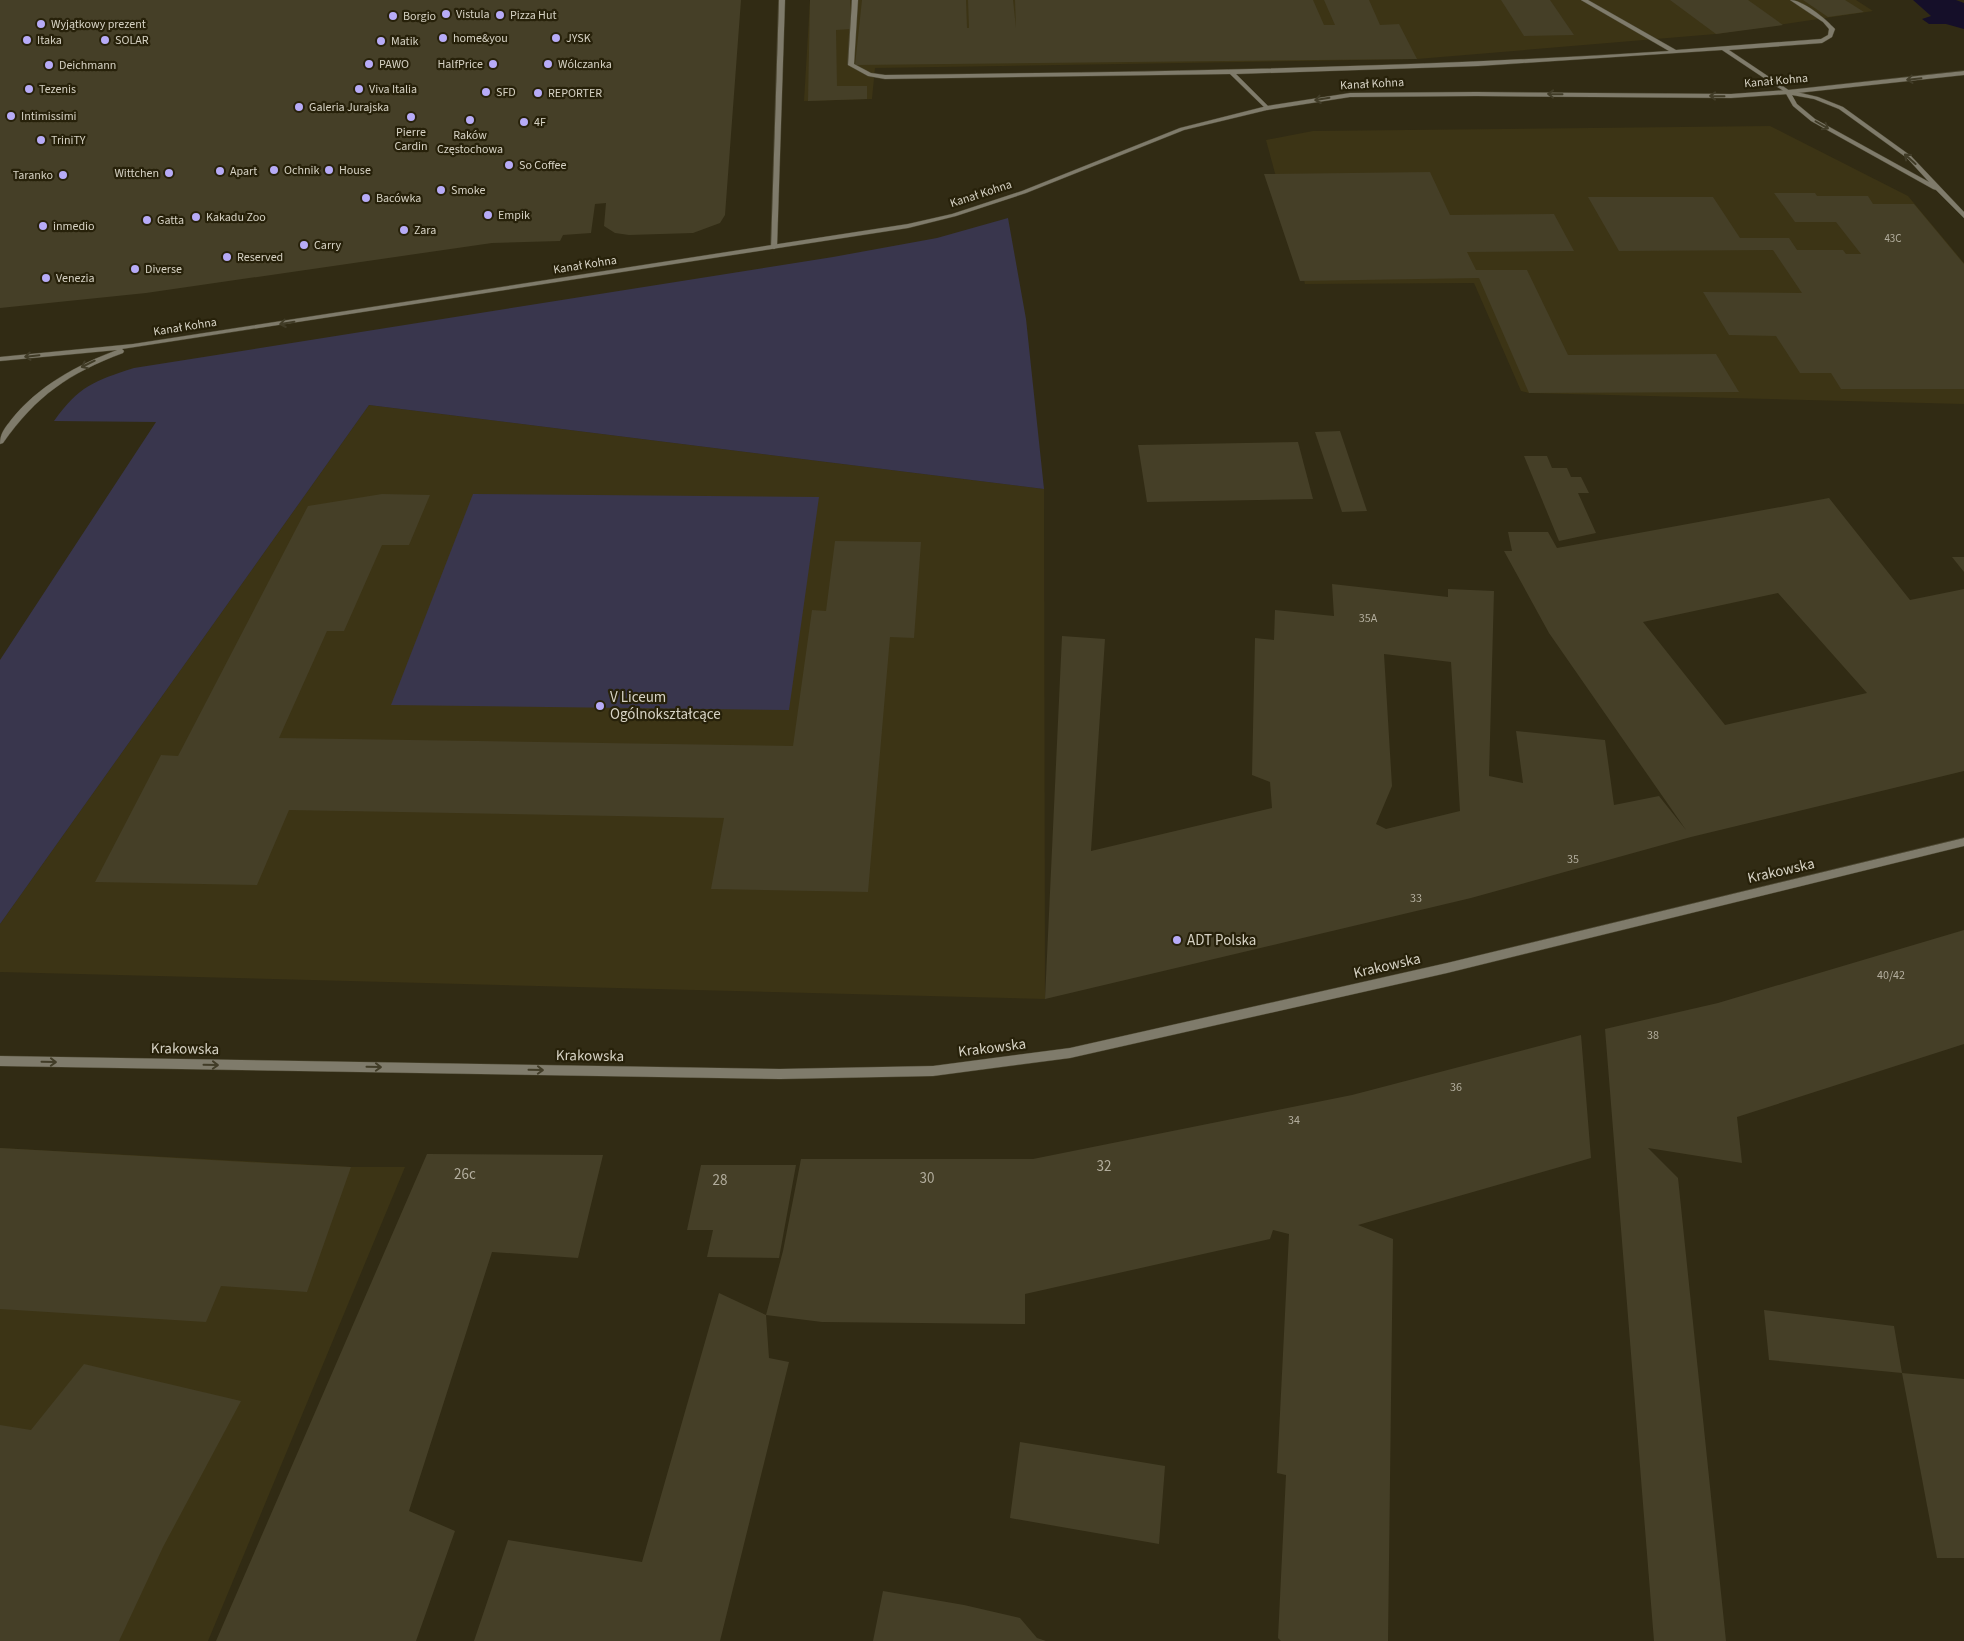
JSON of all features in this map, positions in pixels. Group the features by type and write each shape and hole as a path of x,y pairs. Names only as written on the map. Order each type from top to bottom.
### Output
{"street":[{"path":"774,247 782,0"},
{"path":"855,0 852,65 870,75 895,77 1232,73 1570,60 1822,41 1830,36 1832,29 1825,21 1793,0"},
{"path":"1584,0 1675,52"},
{"path":"1723,48 1788,92 1816,98 1841,108 1909,156 1964,216"},
{"path":"1232,73 1268,108"},
{"name":"Kanał Kohna","path":"0,359 133,346 908,226 954,215 1024,192 1182,129 1268,108 1350,95 1731,96 1788,92 1963,73"},
{"path":"1788,92 1795,105 1813,120 1944,194"},
{"path":"0,441 24,409 54,383 88,363 133,346"},
{"name":"Krakowska","path":"0,1061 780,1074 933,1071 1079,1051 1447,968 1964,842"}],"shaded area":[{"path":"810,0 1856,0 1873,11 1716,34 1417,59 875,68 872,99 804,101"},
{"path":"1913,0 1956,0 1964,3 1964,29 1946,24 1929,24 1922,19 1931,16"},
{"path":"1770,126 1908,196 1964,263 1964,404 1529,393 1521,391 1474,283 1305,284 1266,140 1313,131"},
{"path":"1008,218 1026,319 1044,489 369,405 0,924 0,660 156,422 54,421 71,400 88,386 134,368 833,257 937,238"},
{"name":"V Liceum Ogólnokształcące","path":"369,405 1044,489 1045,999 0,972 0,924"},
{"path":"473,494 819,497 789,710 391,705"},
{"path":"0,1148 351,1167 405,1167 208,1641 0,1641"}],"building":[{"name":"Galeria Jurajska","path":"0,0 741,0 725,215 720,223 693,233 629,235 615,233 604,226 606,203 595,204 591,233 563,235 560,241 492,243 146,293 0,308"},
{"path":"810,0 850,0 850,29 836,30 837,86 867,86 867,99 808,101"},
{"path":"862,0 966,0 967,28 969,28 968,0 1013,0 1016,28 1015,0 1313,0 1324,25 1335,25 1324,0 1369,0 1380,25 1399,24 1417,59 855,65"},
{"path":"1501,0 1550,0 1574,35 1524,36"},
{"path":"1670,0 1748,0 1783,25 1716,34"},
{"path":"1803,0 1845,0 1864,12 1828,17"},
{"path":"1430,172 1450,215 1554,214 1574,251 1467,252 1476,270 1527,270 1568,355 1716,354 1739,392 1529,393 1479,278 1300,281 1264,174"},
{"path":"1774,193 1815,193 1817,196 1868,196 1873,204 1914,204 1964,264 1964,389 1841,389 1831,373 1800,373 1776,336 1729,335 1703,292 1802,293 1773,250 1619,251 1588,197 1713,197 1740,238 1789,238 1797,250 1843,250 1846,254 1861,254 1836,222 1795,222"},
{"path":"1340,431 1367,511 1342,512 1315,432"},
{"path":"1298,442 1313,499 1147,502 1138,445"},
{"path":"1524,456 1547,456 1552,468 1567,468 1571,477 1581,477 1589,493 1578,493 1596,533 1559,541"},
{"path":"382,494 430,495 409,545 382,545 344,631 327,631 279,738 793,746 812,610 826,611 835,541 921,542 914,638 890,637 868,892 711,889 724,818 289,810 257,885 95,882 161,755 178,756 308,506"},
{"path":"1829,498 1910,600 1964,589 1964,771 1691,837 1471,898 1045,999 1062,636 1105,639 1091,851 1272,808 1270,782 1252,775 1255,638 1274,640 1275,610 1334,616 1332,584 1448,597 1448,589 1494,591 1489,776 1523,783 1516,731 1605,740 1614,805 1659,796 1686,830 1549,633 1504,551 1512,551 1508,532 1548,532 1557,548","holes":["1778,593 1867,693 1725,725 1643,622","1384,654 1451,662 1460,811 1386,829 1376,824 1392,786"]},
{"path":"1952,557 1964,557 1964,572"},
{"path":"1964,930 1964,1044 1737,1117 1742,1163 1648,1148 1678,1178 1726,1641 1654,1641 1605,1029 1718,1003"},
{"path":"1581,1035 1591,1158 1358,1225 1393,1239 1388,1641 1281,1641 1278,1638 1286,1475 1277,1473 1289,1234 1273,1230 1270,1239 1025,1294 1025,1324 822,1322 766,1315 783,1251 801,1159 1033,1159 1352,1095"},
{"path":"0,1148 351,1167 307,1292 221,1286 206,1322 0,1309"},
{"path":"427,1154 603,1155 578,1258 492,1252 409,1511 455,1531 416,1641 216,1641"},
{"path":"701,1165 796,1165 779,1258 707,1257 713,1230 687,1230"},
{"path":"719,1293 766,1315 769,1358 789,1362 720,1641 474,1641 508,1540 642,1562"},
{"path":"1764,1310 1894,1326 1902,1373 1769,1360"},
{"path":"84,1364 241,1401 163,1547 119,1641 0,1641 0,1425 31,1430"},
{"path":"1902,1373 1964,1379 1964,1558 1937,1558"},
{"path":"1020,1442 1165,1466 1159,1544 1010,1518"},
{"path":"883,1591 964,1605 1020,1618 1037,1638 1046,1641 873,1641"}],"place":[{"name":"Vistula","path":"446,14"},
{"name":"Pizza Hut","path":"500,15"},
{"name":"Borgio","path":"393,16"},
{"name":"Wyjątkowy prezent","path":"41,24"},
{"name":"home&you","path":"443,38"},
{"name":"JYSK","path":"556,38"},
{"name":"Itaka","path":"27,40"},
{"name":"SOLAR","path":"105,40"},
{"name":"Matik","path":"381,41"},
{"name":"PAWO","path":"369,64"},
{"name":"HalfPrice","path":"493,64"},
{"name":"Wólczanka","path":"548,64"},
{"name":"Deichmann","path":"49,65"},
{"name":"Tezenis","path":"29,89"},
{"name":"Viva Italia","path":"359,89"},
{"name":"SFD","path":"486,92"},
{"name":"REPORTER","path":"538,93"},
{"name":"Galeria Jurajska","path":"299,107"},
{"name":"Intimissimi","path":"11,116"},
{"name":"Pierre Cardin","path":"411,117"},
{"name":"Raków Częstochowa","path":"470,120"},
{"name":"4F","path":"524,122"},
{"name":"TriniTY","path":"41,140"},
{"name":"So Coffee","path":"509,165"},
{"name":"Ochnik","path":"274,170"},
{"name":"House","path":"329,170"},
{"name":"Apart","path":"220,171"},
{"name":"Wittchen","path":"169,173"},
{"name":"Taranko","path":"63,175"},
{"name":"Smoke","path":"441,190"},
{"name":"Bacówka","path":"366,198"},
{"name":"Empik","path":"488,215"},
{"name":"Kakadu Zoo","path":"196,217"},
{"name":"Gatta","path":"147,220"},
{"name":"inmedio","path":"43,226"},
{"name":"Zara","path":"404,230"},
{"name":"Carry","path":"304,245"},
{"name":"Reserved","path":"227,257"},
{"name":"Diverse","path":"135,269"},
{"name":"Venezia","path":"46,278"},
{"name":"V Liceum Ogólnokształcące","path":"600,706"},
{"name":"ADT Polska","path":"1177,940"}]}
